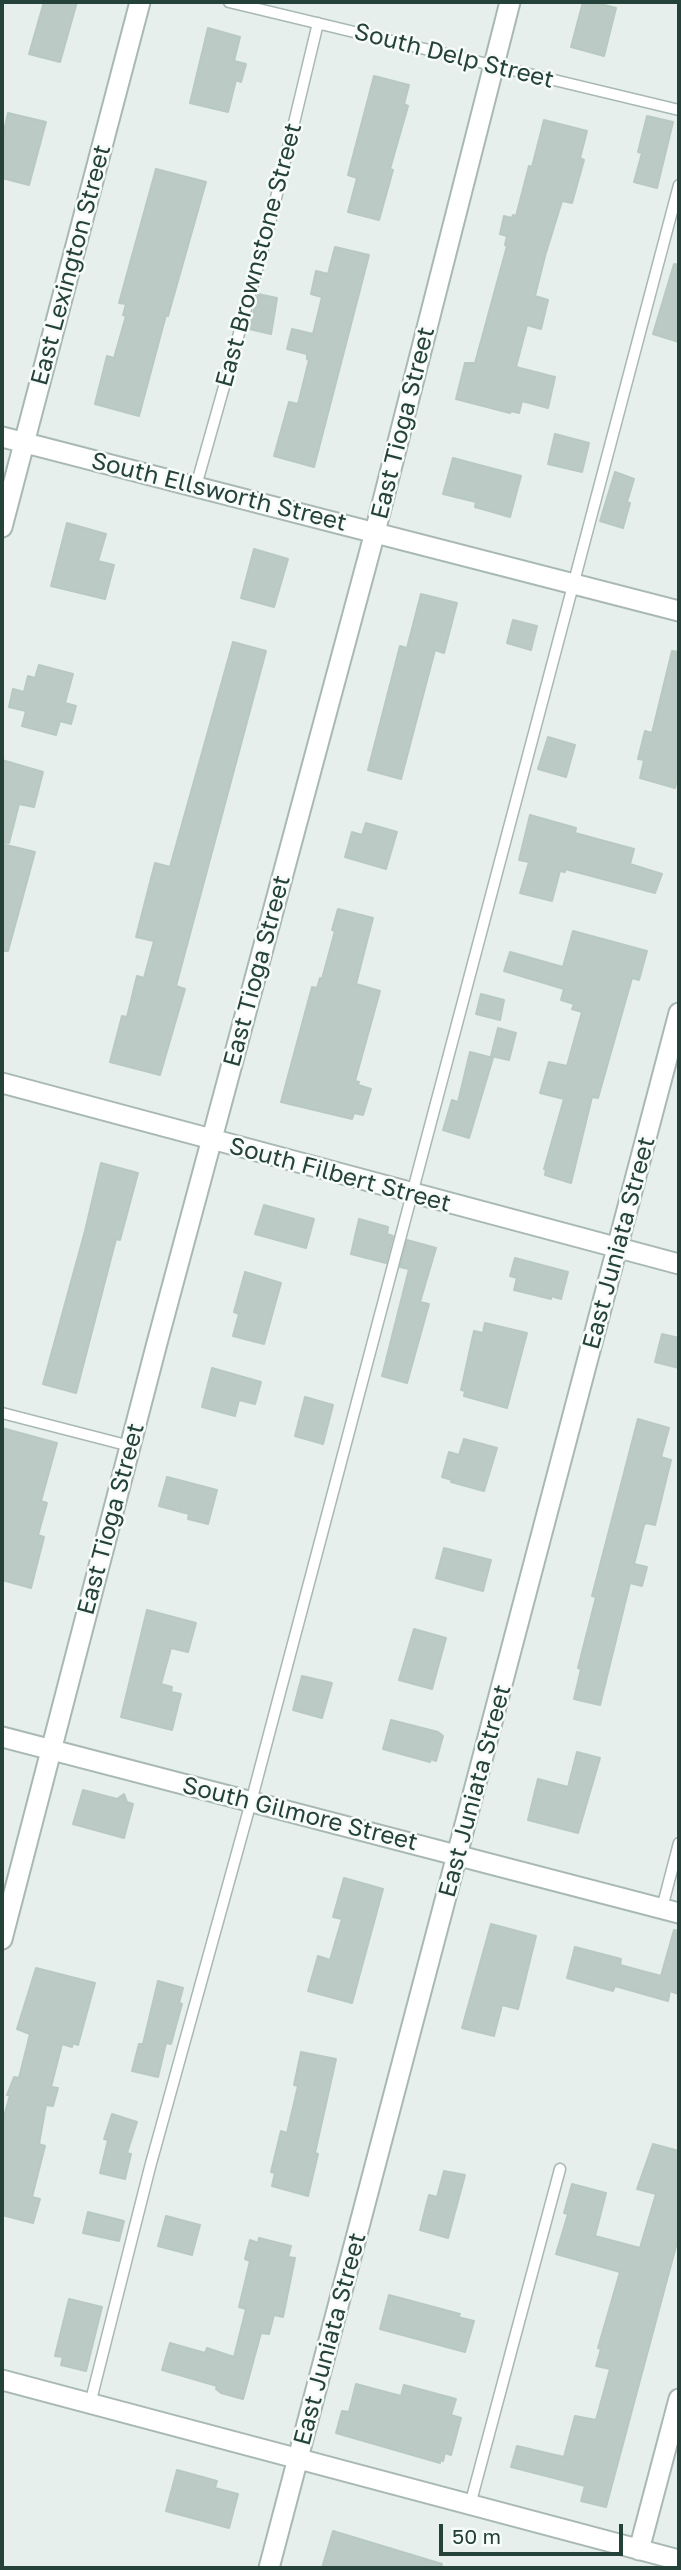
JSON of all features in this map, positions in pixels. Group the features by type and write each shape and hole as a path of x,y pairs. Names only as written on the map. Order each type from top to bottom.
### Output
{"street":[{"name":"East Lexington Street","path":"2,527 140,2"},
{"name":"East Tioga Street","path":"2,1939 130,1446 375,531 510,2"},
{"name":"South Ellsworth Street","path":"2,437 679,611"},
{"name":"East Juniata Street","path":"269,2568 679,1013"},
{"name":"South Filbert Street","path":"2,1083 679,1264"},
{"name":"South Gilmore Street","path":"2,1737 670,1911"},
{"path":"2,2380 679,2560"},
{"path":"639,2550 679,2399"}],"lane":[{"name":"South Delp Street","path":"229,2 679,110"},
{"name":"East Brownstone Street","path":"196,486 269,227 318,23"},
{"path":"90,2404 150,2167 251,1802 679,185"},
{"path":"2,1413 130,1446"},
{"path":"670,1911 679,1843"},
{"path":"470,2505 560,2169"}],"building":[{"path":"44,2 77,2 60,62 29,54"},
{"path":"583,2 616,8 604,56 571,47"},
{"path":"208,28 240,37 234,61 246,64 241,82 236,80 228,112 190,103"},
{"path":"374,76 409,85 404,104 408,106 379,220 348,212 357,178 348,175"},
{"path":"8,113 46,122 29,185 2,178 2,140"},
{"path":"647,116 673,122 657,188 634,182 642,153 638,152"},
{"path":"544,120 587,131 580,158 584,160 572,203 562,201 545,256 535,296 548,300 541,329 527,325 516,367 555,377 548,408 522,401 519,413 510,413 456,399 465,363 475,363 507,246 507,236 500,234 504,216 516,216"},
{"path":"156,169 206,182 139,416 95,404 107,356 114,358 126,316 123,315 126,304 119,303"},
{"path":"335,247 369,255 314,467 274,456 289,402 298,404 309,360 307,354 287,349 292,329 313,334 322,297 311,294 316,271 328,274"},
{"path":"674,264 679,265 679,342 653,334"},
{"path":"258,294 277,298 271,334 249,329"},
{"path":"555,434 589,443 582,472 548,464"},
{"path":"453,458 521,476 510,517 475,507 476,502 443,494"},
{"path":"615,472 634,479 623,528 600,521"},
{"path":"67,523 106,534 98,561 114,565 105,599 51,586"},
{"path":"254,549 288,559 274,607 241,598"},
{"path":"421,594 457,603 444,653 435,650 401,779 368,770 400,646 407,648"},
{"path":"513,620 537,626 531,650 507,643"},
{"path":"233,642 266,651 176,986 185,989 160,1075 110,1062 122,1016 127,1017 137,976 144,978 154,941 136,937 155,863 170,867"},
{"path":"672,651 679,652 679,771 675,788 640,778 644,760 638,759 645,731 652,733"},
{"path":"39,665 73,674 65,703 76,706 71,724 60,721 56,735 22,726 26,711 9,707 13,689 24,692 28,676 35,678"},
{"path":"548,737 575,745 566,777 538,769"},
{"path":"2,760 43,772 34,807 19,804 9,843 2,842"},
{"path":"530,815 576,828 575,833 634,849 630,864 662,874 655,893 565,869 565,872 560,871 552,901 520,893 529,862 519,860"},
{"path":"366,823 397,832 386,869 345,857 352,832 362,835"},
{"path":"2,844 35,852 8,951 2,951"},
{"path":"338,909 373,918 356,984 380,991 355,1081 359,1082 358,1085 371,1089 363,1115 354,1113 352,1119 281,1102 312,987 317,988 320,978 322,979"},
{"path":"573,931 647,951 639,980 632,978 598,1098 592,1097 571,1183 545,1175 544,1169 564,1099 540,1093 549,1062 567,1066 582,1012 572,1009 574,1004 561,1000 564,989 504,971 510,952 563,967"},
{"path":"481,994 504,1000 500,1020 476,1014"},
{"path":"498,1028 516,1033 509,1060 491,1056"},
{"path":"470,1052 493,1058 469,1138 443,1130 452,1100 458,1102"},
{"path":"101,1163 138,1173 120,1240 116,1239 76,1393 43,1384"},
{"path":"264,1205 314,1219 306,1248 255,1234"},
{"path":"359,1219 388,1227 387,1234 393,1236 386,1263 351,1254"},
{"path":"407,1240 436,1248 420,1302 429,1304 407,1383 382,1376 409,1269 400,1267"},
{"path":"515,1258 568,1272 561,1299 514,1290 517,1278 510,1276"},
{"path":"245,1272 281,1283 264,1344 233,1336 239,1314 234,1312"},
{"path":"485,1323 527,1333 507,1408 464,1396 465,1391 461,1390 474,1331 483,1333"},
{"path":"662,1334 679,1338 679,1368 655,1362"},
{"path":"212,1368 261,1382 255,1404 239,1400 235,1416 202,1407"},
{"path":"305,1397 333,1405 323,1444 295,1436"},
{"path":"638,1419 669,1428 661,1457 671,1460 655,1525 644,1525 634,1564 647,1567 642,1586 630,1583 600,1705 574,1699 581,1669 578,1668 596,1597 592,1596"},
{"path":"2,1428 57,1443 41,1501 47,1503 38,1535 44,1537 31,1588 2,1580"},
{"path":"464,1439 497,1448 484,1491 442,1477 449,1452 459,1455"},
{"path":"167,1477 217,1490 208,1524 188,1519 189,1514 159,1506"},
{"path":"444,1548 491,1560 483,1591 436,1578"},
{"path":"147,1610 196,1623 188,1652 171,1648 161,1684 172,1687 171,1692 181,1694 172,1730 121,1717"},
{"path":"414,1629 446,1638 432,1689 399,1680"},
{"path":"302,1676 332,1683 322,1718 293,1710"},
{"path":"391,1720 438,1732 443,1736 436,1761 431,1759 430,1762 383,1749"},
{"path":"577,1752 600,1758 578,1833 528,1820 538,1779 568,1787"},
{"path":"83,1790 117,1799 124,1794 127,1802 133,1804 124,1838 73,1824"},
{"path":"344,1878 383,1889 352,2003 308,1991 318,1956 330,1960 342,1919 333,1917"},
{"path":"491,1924 536,1936 518,2009 502,2005 494,2036 462,2028"},
{"path":"674,1930 679,1931 679,1994 670,1991 668,2001 615,1986 613,1991 567,1978 575,1947 621,1959 620,1965 661,1976"},
{"path":"36,1968 95,1983 78,2045 73,2043 72,2047 62,2044 51,2087 58,2088 53,2106 46,2105 39,2144 45,2146 32,2197 40,2199 33,2223 2,2215 2,2124 10,2095 7,2095 14,2077 19,2078 30,2034 17,2029"},
{"path":"158,1981 183,1988 179,2003 182,2004 171,2044 166,2043 158,2077 132,2071 139,2044 143,2044"},
{"path":"301,2052 336,2059 308,2196 272,2186 275,2173 271,2172 281,2131 287,2133 298,2086 294,2085"},
{"path":"112,2114 137,2122 127,2153 131,2154 125,2179 100,2173 108,2140 104,2139"},
{"path":"653,2144 679,2151 679,2235 606,2507 581,2501 585,2486 511,2467 517,2446 564,2457 575,2416 596,2420 610,2369 596,2366 601,2349 598,2348 620,2272 556,2254 568,2214 564,2213 572,2184 606,2193 595,2236 640,2248 656,2194 637,2189"},
{"path":"444,2171 465,2175 448,2238 420,2230 429,2195 437,2197"},
{"path":"88,2212 124,2221 119,2241 83,2233"},
{"path":"166,2216 200,2225 192,2255 158,2246"},
{"path":"259,2238 291,2246 288,2257 295,2258 283,2317 274,2315 269,2334 261,2333 243,2399 221,2393 216,2389 217,2386 162,2370 170,2343 205,2353 207,2348 234,2357 246,2309 239,2307 250,2261 245,2259 250,2240 258,2243"},
{"path":"389,2295 460,2314 458,2317 474,2321 465,2352 380,2329"},
{"path":"69,2299 102,2307 86,2371 61,2365 63,2357 55,2356"},
{"path":"356,2384 401,2396 404,2385 456,2399 451,2415 461,2418 451,2455 445,2453 440,2463 336,2433 342,2411 349,2412"},
{"path":"177,2470 217,2481 215,2488 238,2494 229,2528 166,2511"},
{"path":"333,2531 442,2564 441,2568 322,2568"}]}
